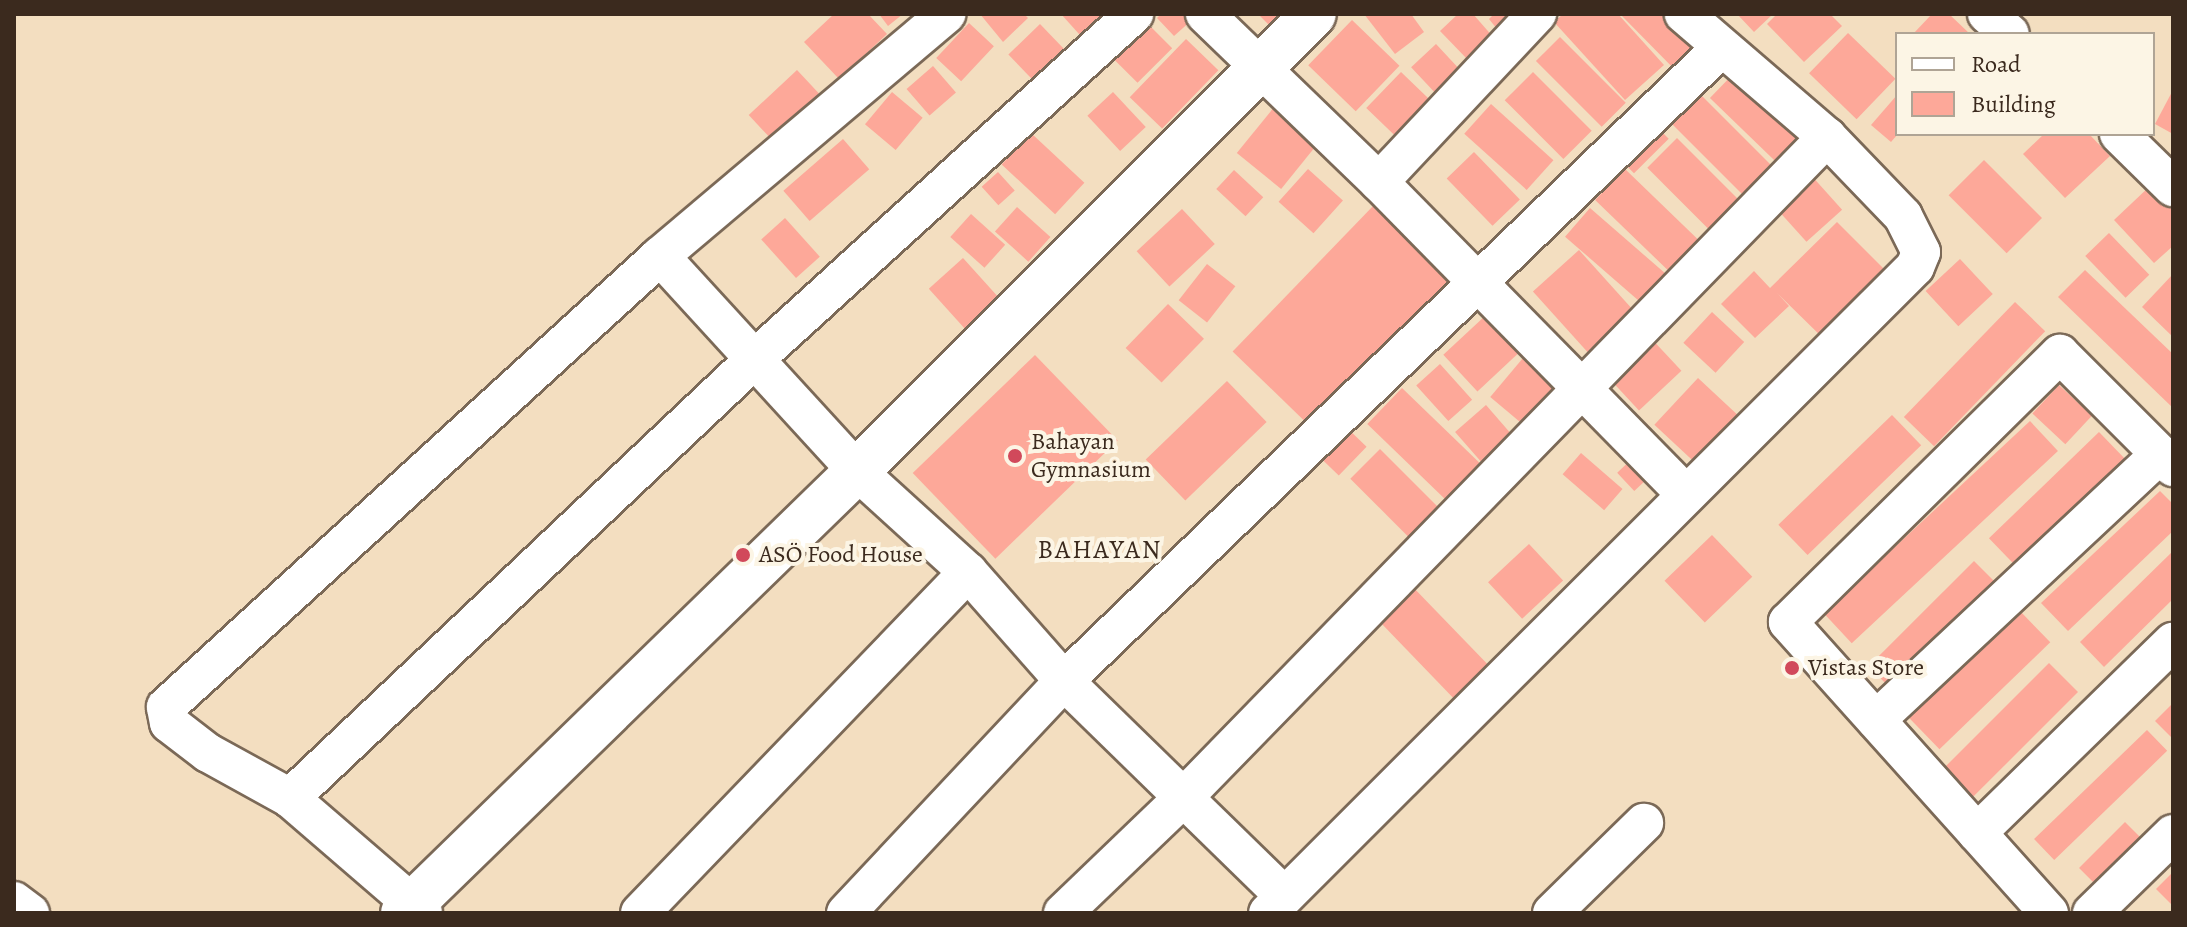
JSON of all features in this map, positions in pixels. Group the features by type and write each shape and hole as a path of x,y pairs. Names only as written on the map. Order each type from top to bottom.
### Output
{"street":[{"path":"946,14 660,256 166,707 169,723 208,753 290,798 412,910 1314,14"},
{"path":"290,798 757,357 1134,14"},
{"path":"1205,14 1379,182 1581,391 1685,493"},
{"path":"1379,182 1537,14"},
{"path":"660,256 757,357 857,471 968,572 1064,681 1181,800 1276,905 1685,493 1915,267 1921,252 1903,216 1827,137 1720,49 1684,14"},
{"path":"1987,14 2008,32"},
{"path":"846,913 1064,681 1720,49"},
{"path":"2121,136 2173,187"},
{"path":"1063,913 1181,800 1827,137"},
{"path":"1876,720 2166,461 2060,354 1788,622 2049,913"},
{"path":"640,913 968,572"},
{"path":"1977,833 2173,642"},
{"path":"1552,913 1644,823"},
{"path":"2092,913 2173,834"},
{"path":"14,901 30,913"}],"building":[{"path":"834,14 868,14 887,34 839,79 804,42"},
{"path":"879,14 903,14 888,26"},
{"path":"980,14 1024,14 1028,18 1003,42"},
{"path":"1061,14 1121,14 1088,44"},
{"path":"1161,14 1186,14 1192,20 1174,36 1157,18"},
{"path":"1258,14 1304,14 1281,37"},
{"path":"1364,14 1411,14 1424,32 1395,54"},
{"path":"1458,14 1473,14 1494,38 1469,61 1440,31"},
{"path":"1494,14 1527,14 1505,39 1489,19"},
{"path":"1563,14 1618,14 1664,65 1625,100 1554,22"},
{"path":"1620,14 1678,14 1709,45 1683,78"},
{"path":"1737,14 1773,14 1754,32"},
{"path":"1777,14 1830,14 1842,26 1804,62 1767,24"},
{"path":"1932,14 1949,14 1968,32 1915,32"},
{"path":"1352,20 1399,66 1356,111 1308,65"},
{"path":"1146,22 1172,48 1138,83 1111,57"},
{"path":"969,23 994,46 961,81 936,58"},
{"path":"1040,24 1065,50 1033,80 1008,55"},
{"path":"1848,33 1895,78 1857,119 1809,73"},
{"path":"1560,37 1626,103 1602,127 1536,61"},
{"path":"1186,39 1218,70 1162,129 1130,97"},
{"path":"1436,44 1466,76 1441,99 1411,67"},
{"path":"933,66 956,92 930,115 907,89"},
{"path":"797,70 821,96 773,141 749,115"},
{"path":"1737,70 1816,146 1789,174 1710,98"},
{"path":"1401,72 1429,99 1394,135 1366,108"},
{"path":"1533,72 1592,131 1563,159 1505,100"},
{"path":"2173,90 2173,134 2155,124"},
{"path":"892,92 923,118 896,150 865,124"},
{"path":"1113,92 1146,127 1120,151 1087,116"},
{"path":"1700,94 1783,177 1754,206 1671,123"},
{"path":"1895,97 1896,136 1891,142 1871,125"},
{"path":"1279,101 1323,137 1281,189 1237,153"},
{"path":"1491,104 1553,160 1527,190 1464,134"},
{"path":"1651,121 1669,139 1634,173 1616,156"},
{"path":"1031,133 1084,183 1055,214 1002,164"},
{"path":"2042,136 2091,136 2110,156 2065,198 2023,154"},
{"path":"1677,138 1740,201 1710,231 1647,168"},
{"path":"843,139 869,169 810,221 783,191"},
{"path":"1474,152 1520,199 1493,226 1447,178"},
{"path":"1984,160 2042,218 2007,253 1949,195"},
{"path":"1308,169 1343,200 1313,233 1279,202"},
{"path":"1625,169 1709,250 1679,281 1595,200"},
{"path":"1234,170 1263,197 1246,216 1216,189"},
{"path":"998,172 1015,191 998,205 982,187"},
{"path":"1810,174 1842,210 1806,242 1774,206"},
{"path":"2150,186 2173,211 2173,246 2154,263 2114,220"},
{"path":"1375,204 1454,280 1312,428 1233,351"},
{"path":"1017,207 1050,237 1028,262 995,232"},
{"path":"1590,208 1674,281 1649,310 1565,237"},
{"path":"1182,209 1215,244 1169,286 1137,251"},
{"path":"971,214 1005,245 984,268 950,237"},
{"path":"785,218 820,257 796,278 761,239"},
{"path":"1837,222 1892,277 1827,342 1777,293 1789,306 1755,338 1721,304 1754,271 1770,288"},
{"path":"2109,233 2149,275 2126,298 2085,256"},
{"path":"1579,250 1643,321 1597,363 1533,291"},
{"path":"963,258 1004,304 970,335 929,289"},
{"path":"1960,259 1993,294 1958,326 1926,291"},
{"path":"1207,264 1235,286 1207,322 1179,300"},
{"path":"2085,270 2173,354 2173,408 2058,297"},
{"path":"2173,274 2173,337 2142,307"},
{"path":"2015,302 2045,331 1934,446 1904,417"},
{"path":"1168,304 1204,339 1162,383 1126,348"},
{"path":"1712,312 1744,342 1716,373 1683,343"},
{"path":"1485,316 1519,353 1477,391 1443,355"},
{"path":"1648,335 1681,371 1639,410 1606,375"},
{"name":"Bahayan Gymnasium","path":"1035,355 1118,441 995,559 913,473"},
{"path":"1523,358 1568,396 1535,435 1490,397"},
{"path":"1440,364 1472,400 1448,421 1416,385"},
{"path":"1698,378 1743,420 1700,467 1654,425"},
{"path":"1227,381 1267,422 1185,500 1146,459"},
{"path":"2059,385 2092,416 2065,444 2032,414"},
{"path":"1402,388 1486,469 1451,505 1367,424"},
{"path":"1486,405 1516,439 1485,466 1455,432"},
{"path":"1892,415 1921,445 1808,555 1778,525"},
{"path":"2030,421 2058,451 1852,643 1824,613"},
{"path":"1345,426 1367,447 1339,476 1317,455"},
{"path":"2099,432 2127,461 2017,567 1989,538"},
{"path":"1380,449 1446,515 1416,544 1350,479"},
{"path":"1581,453 1623,489 1604,510 1563,474"},
{"path":"1634,457 1651,475 1634,491 1617,473"},
{"path":"2160,491 2173,504 2173,531 2068,631 2041,603"},
{"path":"1712,535 1752,577 1705,623 1665,581"},
{"path":"1529,544 1563,581 1522,619 1488,582"},
{"path":"2173,551 2173,599 2104,667 2080,642"},
{"path":"1974,561 1998,585 1893,690 1869,666"},
{"path":"1409,583 1497,674 1463,708 1374,616"},
{"path":"2019,610 2050,642 1939,749 1908,717"},
{"path":"2049,663 2078,692 1973,797 1944,768"},
{"path":"2173,703 2173,739 2155,721"},
{"path":"2147,730 2167,751 2054,860 2034,839"},
{"path":"2125,822 2141,838 2095,884 2079,868"},
{"path":"2173,872 2173,906 2156,889"}],"place":[{"name":"Bahayan Gymnasium","path":"1015,456"},
{"name":"ASÖ Food House","path":"743,555"},
{"name":"Vistas Store","path":"1792,668"}],"district":[{"name":"BAHAYAN","path":"1100,550"}]}
